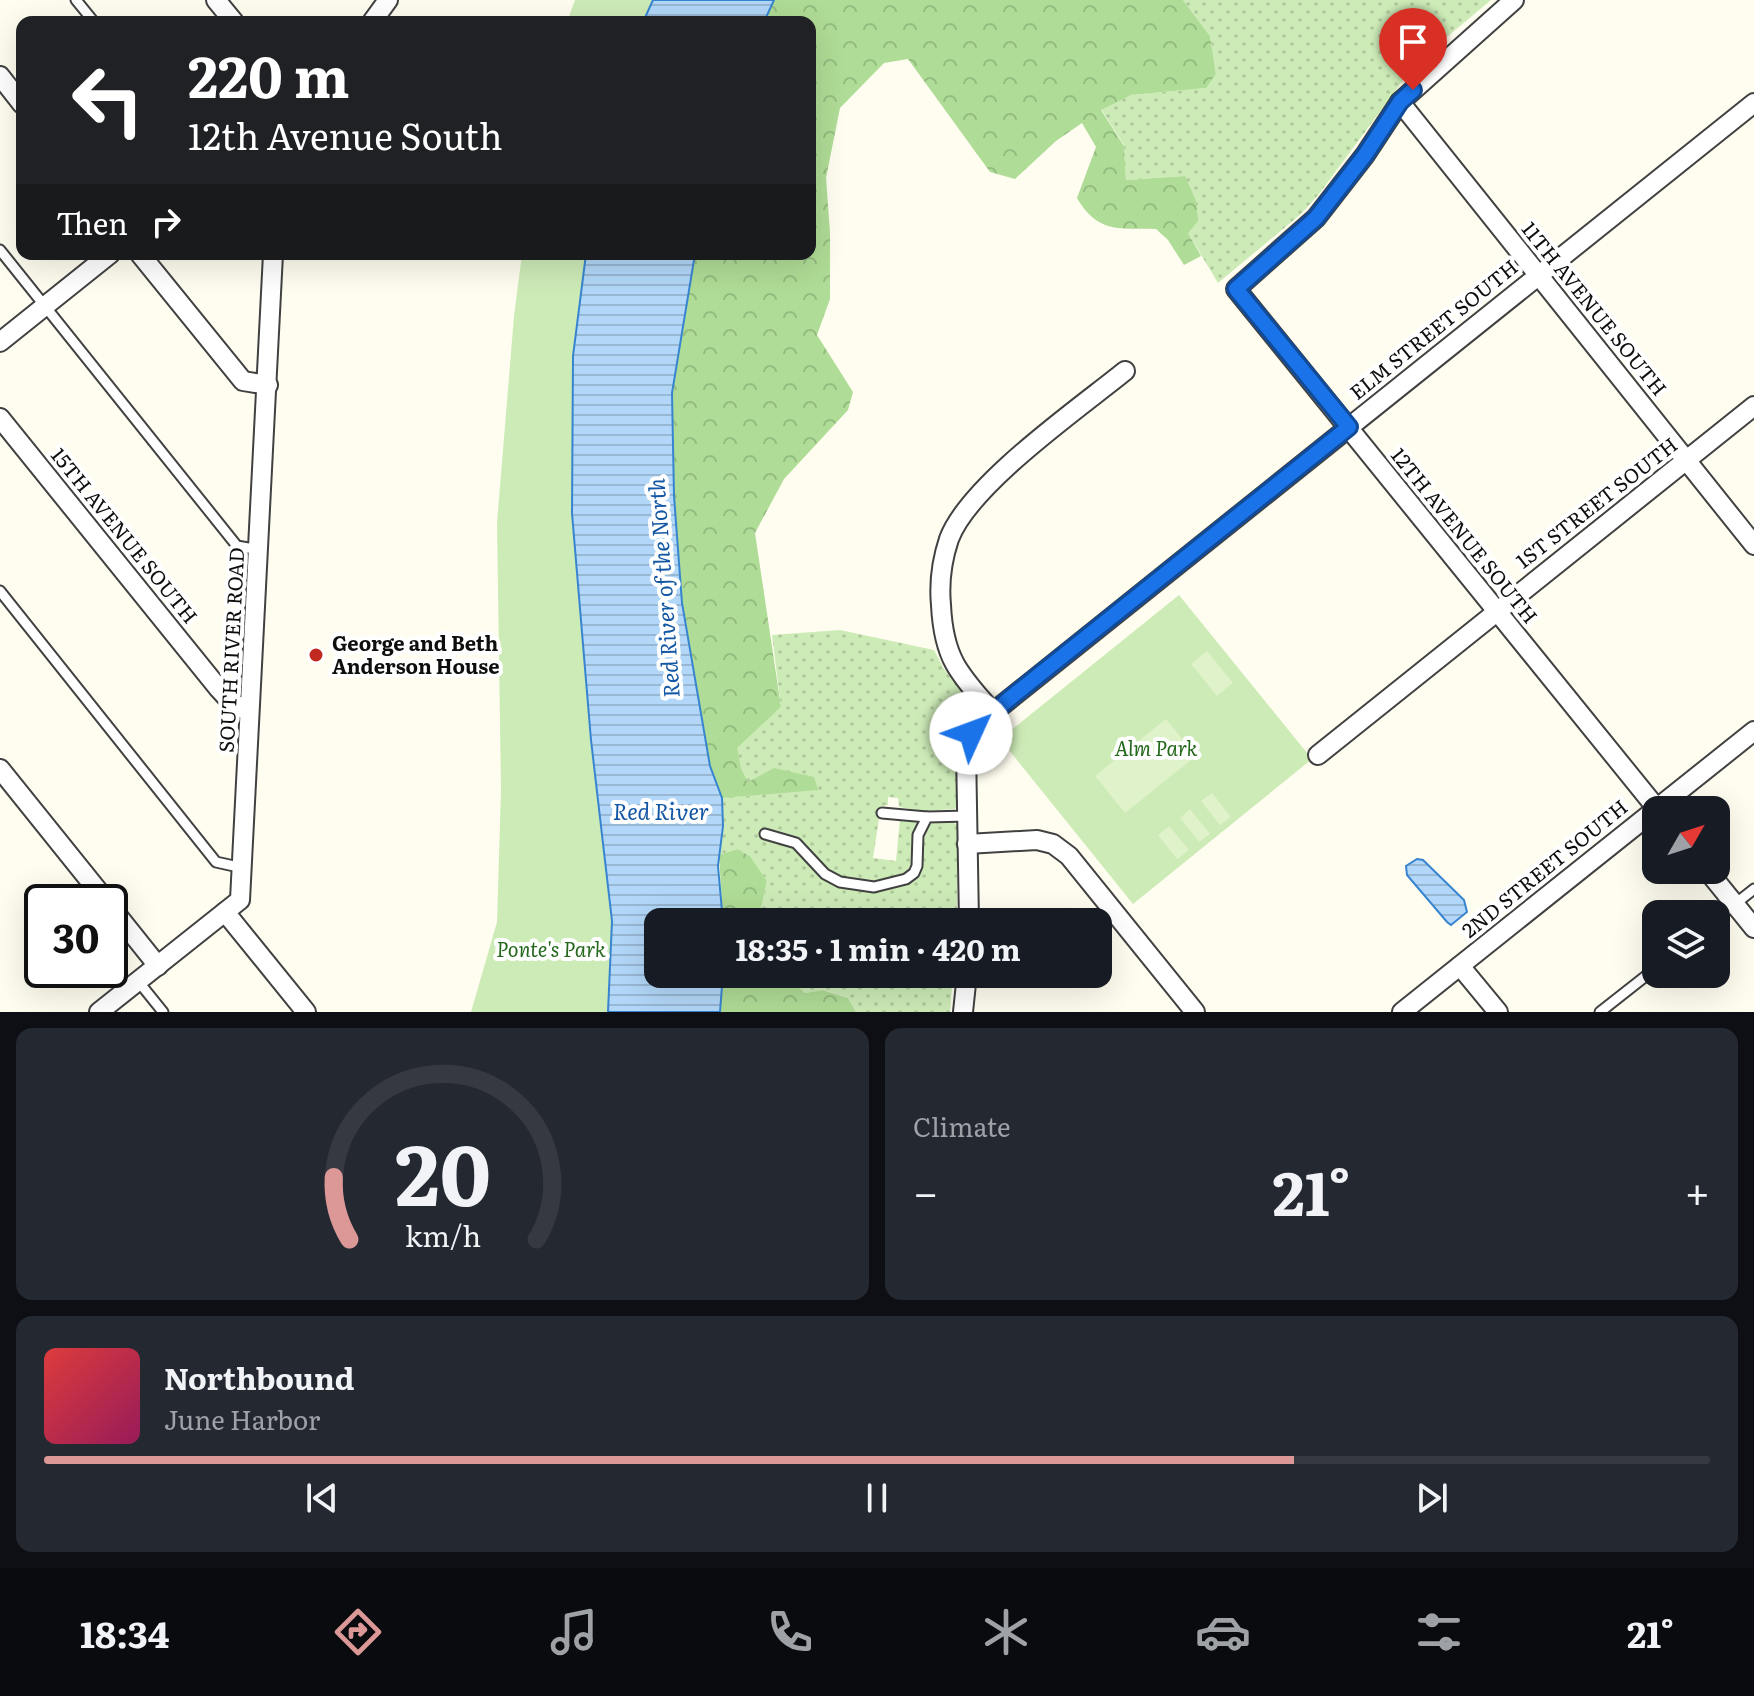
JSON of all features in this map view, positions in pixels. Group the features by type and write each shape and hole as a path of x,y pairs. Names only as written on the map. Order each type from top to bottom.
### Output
{"street":[{"path":"216,0 229,16"},
{"path":"1400,102 1514,0"},
{"path":"0,76 16,96"},
{"name":"11TH AVENUE SOUTH","path":"1400,102 1754,545"},
{"name":"12TH AVENUE SOUTH","path":"1400,102 1365,155 1316,218 1236,289 1646,796"},
{"name":"ELM STREET SOUTH","path":"969,908 966,749 971,733 1754,103"},
{"path":"0,342 102,260"},
{"path":"145,260 243,381 268,385"},
{"name":"SOUTH RIVER ROAD","path":"225,912 240,900 243,868 273,260"},
{"path":"993,713 955,666 946,644 940,592 950,537 971,503 995,478 1125,371"},
{"name":"1ST STREET SOUTH","path":"1318,755 1754,406"},
{"name":"15TH AVENUE SOUTH","path":"0,418 230,701 249,712"},
{"name":"2ND STREET SOUTH","path":"1673,796 1754,731"},
{"path":"0,769 92,884"},
{"name":"2ND STREET SOUTH","path":"1402,1012 1642,821"},
{"path":"967,844 1037,840 1053,844 1069,856 1195,1012"},
{"path":"1719,884 1754,928"},
{"path":"99,1012 225,912 306,1012"},
{"path":"128,929 158,966"},
{"path":"1460,966 1498,1012"},
{"path":"963,1012 966,988"}],"lane":[{"path":"76,0 89,16"},
{"path":"0,250 237,546 260,550"},
{"path":"0,591 216,862 243,868"},
{"path":"882,813 927,817 968,816"},
{"path":"765,834 796,843 825,874 840,882 874,887 906,879 914,873 918,835 927,817"},
{"path":"1730,908 1754,889"},
{"path":"1600,1012 1642,979"},
{"path":"138,981 163,1012"}],"green space":[{"path":"575,0 653,0 646,16 569,16"},
{"path":"774,0 1183,0 1210,36 1216,74 1206,88 1131,95 1101,110 1124,146 1126,180 1185,176 1196,201 1198,221 1188,233 1201,256 1184,265 1168,240 1156,229 1110,227 1085,210 1077,198 1096,147 1082,123 1056,141 1015,179 990,172 908,59 884,63 840,108 826,178 830,299 817,335 853,392 848,410 784,479 755,533 781,707 737,748 748,782 774,768 814,777 818,790 722,798 710,766 682,603 674,496 672,393 694,260 816,260 816,16 767,16"},
{"path":"1183,0 1491,0 1416,63 1301,214 1218,283 1188,233 1185,176 1126,180 1124,145 1101,109 1131,95 1205,88 1216,74 1210,36"},
{"name":"Ponte's Park","path":"521,260 585,260 573,356 572,513 591,740 612,921 608,1012 471,1012 497,922 501,790 497,523"},
{"name":"Alm Park","path":"1179,595 1312,759 1133,904 1000,739"},
{"path":"840,630 934,650 944,669 972,704 955,743 958,805 955,809 924,811 899,807 898,798 888,797 888,805 881,806 873,858 896,861 900,819 919,821 911,864 903,877 906,886 919,872 924,840 931,823 953,822 957,825 957,908 761,908 767,881 750,856 737,849 719,855 723,826 722,798 818,789 748,782 741,768 736,748 781,707 772,635"},
{"path":"1207,651 1233,683 1217,696 1191,664"},
{"path":"1166,719 1196,756 1125,813 1095,776"},
{"path":"1212,793 1231,817 1220,825 1201,801"},
{"path":"1190,809 1210,834 1199,842 1180,818"},
{"path":"1169,826 1189,850 1177,859 1158,835"},
{"path":"737,849 750,856 767,881 761,908 722,908 719,855"},
{"path":"722,988 800,988 805,993 823,990 848,998 856,1012 720,1012"},
{"path":"800,988 952,988 950,1012 856,1012 848,998 824,990 805,993"}],"water":[{"path":"653,0 774,0 767,16 646,16"},
{"name":"Red River","path":"585,260 694,260 672,393 674,496 682,603 710,766 722,798 723,826 718,866 722,908 644,908 644,988 722,988 720,1012 608,1012 612,921 591,740 572,513 573,356"},
{"path":"1417,859 1423,860 1464,900 1467,912 1451,925 1407,875 1406,866"}],"place":[{"name":"George and Beth Anderson House","path":"316,655"}],"route":[{"path":"971,733 1009,699 1349,427 1236,289 1316,218 1365,155 1400,102 1413,90"}],"water label":[{"name":"Red River of the North","path":"664,588"}]}
